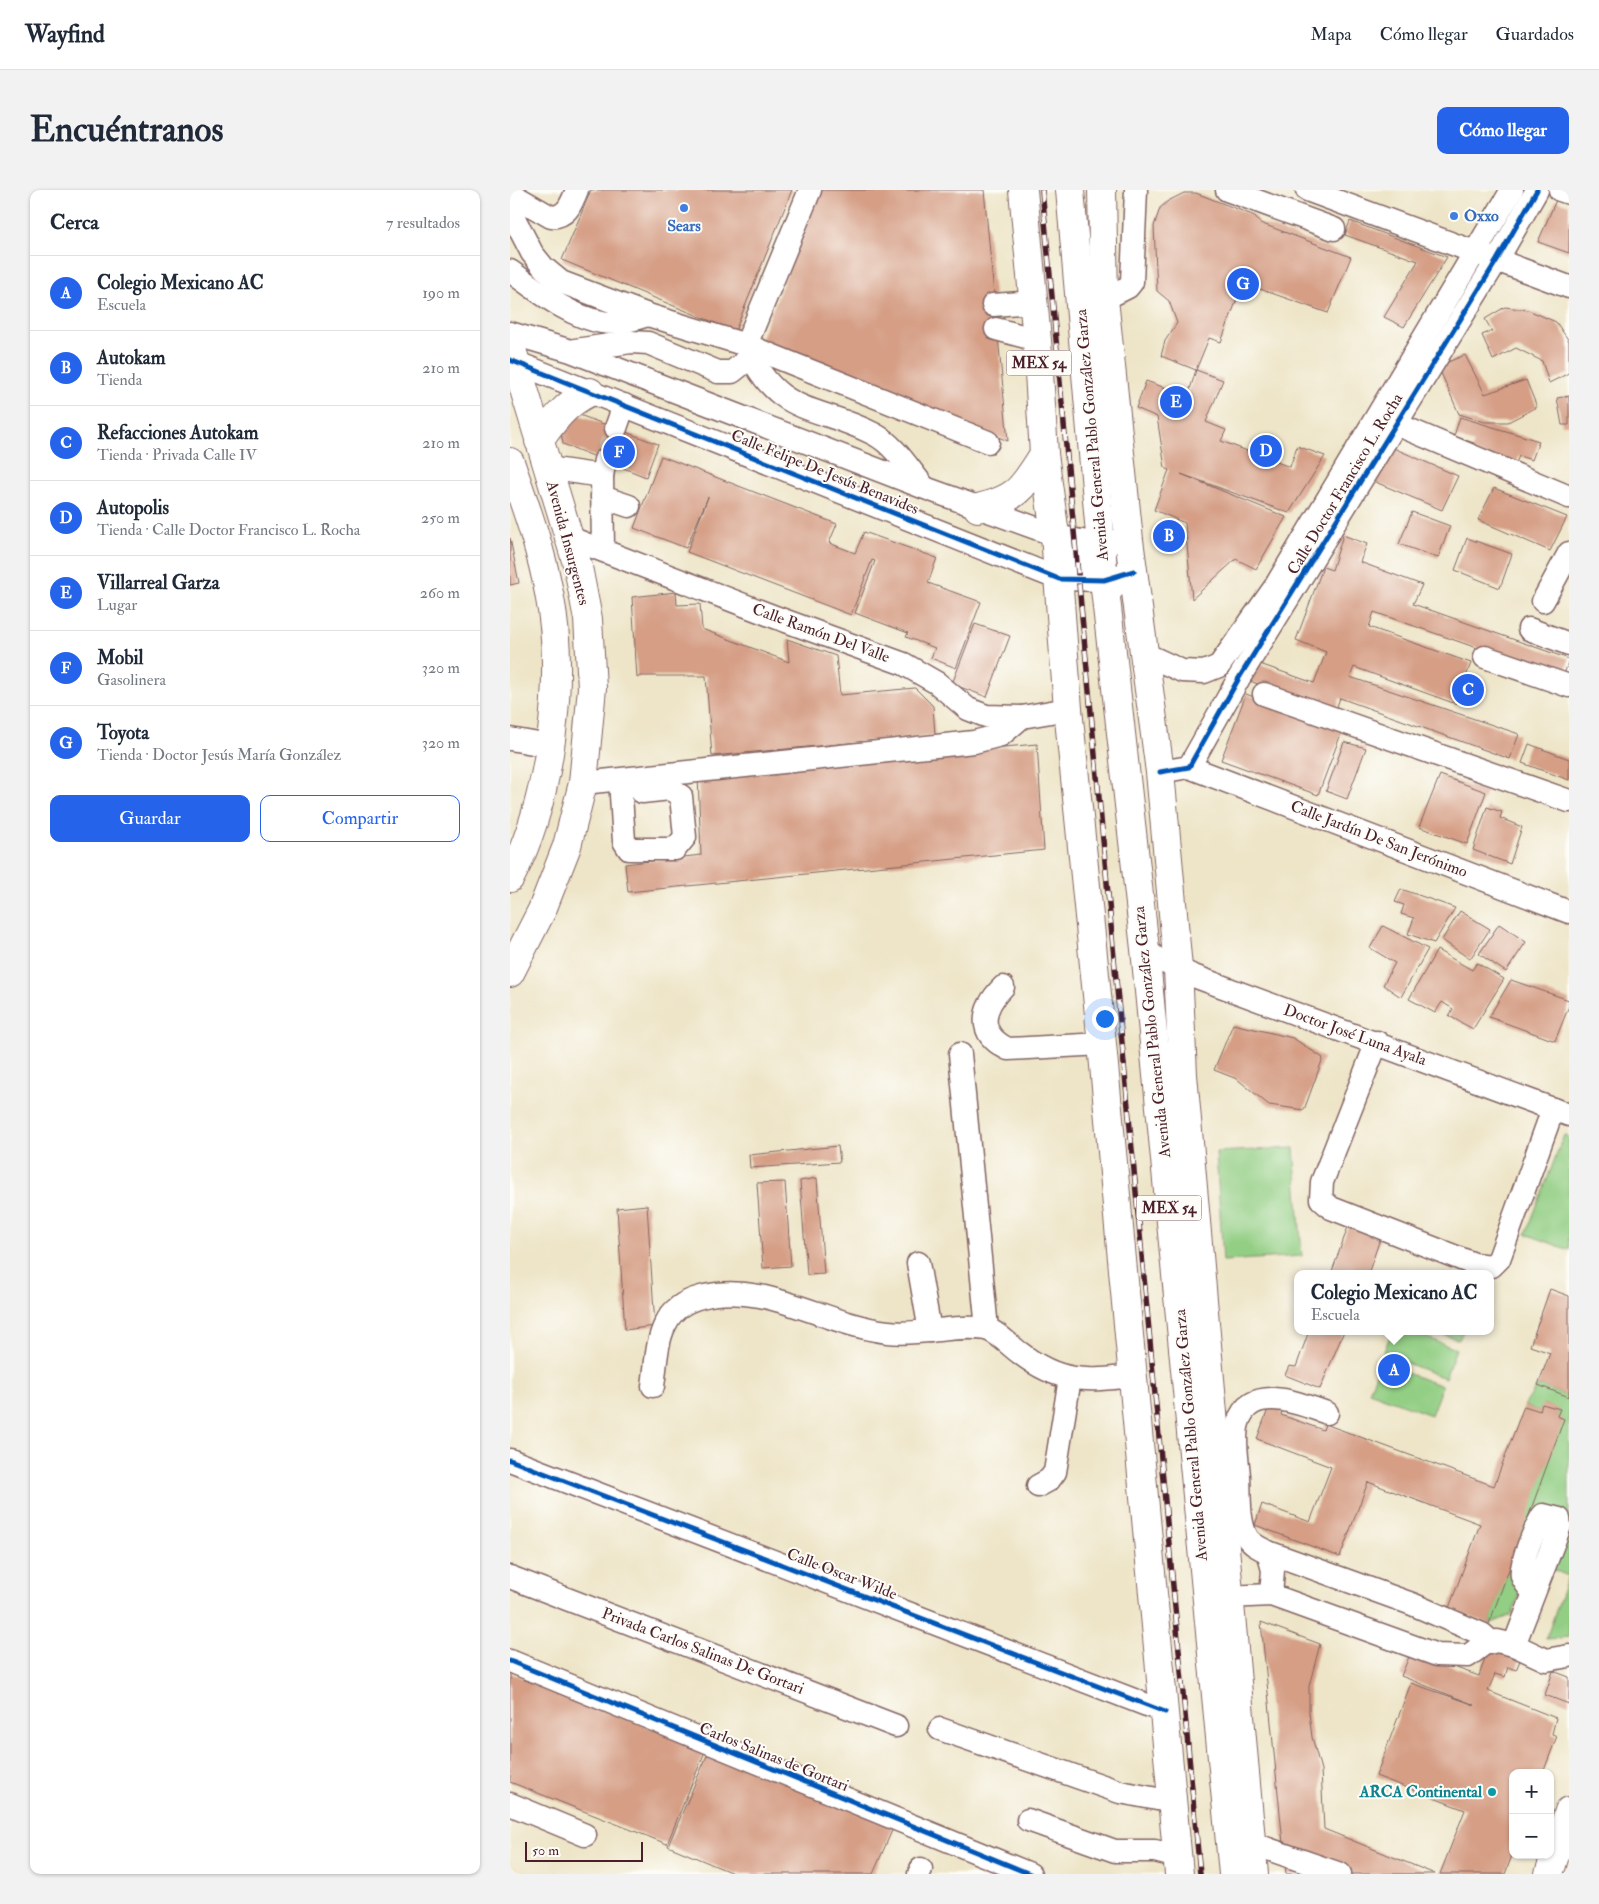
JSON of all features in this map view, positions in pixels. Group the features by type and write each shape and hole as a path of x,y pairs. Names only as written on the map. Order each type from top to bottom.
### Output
{"main road":[{"name":"MEX 54","path":"1023,190 1034,302 1044,454 1055,535 1068,709 1134,1376 1178,1865"},
{"name":"Avenida General Pablo González Garza","path":"1070,190 1104,580 1144,949 1233,1874"},
{"name":"Avenida General Pablo González Garza","path":"1102,190 1104,299 1129,540 1163,800 1178,968 1183,1074 1254,1874"},
{"name":"Avenida Insurgentes","path":"510,973 556,877 567,846 583,783 592,688 588,619 570,538 513,365"},
{"path":"539,441 565,407 575,399 590,392"},
{"path":"978,508 1002,502 1014,495 1024,486 1044,454"},
{"name":"Avenida Insurgentes","path":"510,462 515,488 540,548 550,595 556,695 550,746 539,799 511,875"},
{"path":"1055,535 1104,580 1125,614 1134,659 1139,733 1147,779 1151,788 1163,800"},
{"path":"1549,1874 1569,1811"}],"street":[{"path":"510,190 515,220 532,253 544,268 562,282 988,442"},
{"path":"510,194 551,217 558,216 568,210 577,190"},
{"path":"571,350 631,342 648,343 718,372 732,372 748,351 810,190"},
{"path":"1227,190 1267,197 1293,214 1334,229"},
{"path":"1293,214 1302,190"},
{"path":"1307,190 1569,287"},
{"name":"Calle Doctor Francisco L. Rocha","path":"1189,767 1239,678 1283,592 1360,465 1474,252 1512,190"},
{"name":"Calle Doctor Francisco L. Rocha","path":"1360,465 1396,424 1497,260 1537,190"},
{"path":"1560,190 1569,193"},
{"path":"1104,299 1128,287 1132,282 1134,191"},
{"path":"510,271 543,294 579,315 602,323 624,322 648,315"},
{"path":"1034,302 998,305 1000,331 1037,340"},
{"name":"Calle Felipe De Jesús Benavides","path":"510,333 571,350 925,488 1055,535 1074,541 1102,543 1129,540"},
{"path":"748,351 766,381 786,398 798,406 874,434 888,444 925,488"},
{"name":"Calle Felipe De Jesús Benavides","path":"513,365 624,405 1059,579 1104,580 1134,571"},
{"path":"616,428 624,405"},
{"path":"1396,424 1569,497"},
{"path":"548,468 603,478 629,506"},
{"path":"603,478 603,549"},
{"name":"Calle Ramón Del Valle","path":"570,538 603,549 775,617 904,664 937,683 968,709 986,716 1022,717 1068,709"},
{"path":"1543,600 1569,552"},
{"name":"Calle Doctor Francisco L. Rocha","path":"1219,666 1283,592"},
{"path":"1529,629 1569,644"},
{"path":"1145,654 1182,671 1204,672 1219,666 1239,678"},
{"path":"1486,657 1569,686"},
{"path":"1264,694 1569,801"},
{"path":"583,783 620,787 974,742 1001,735 1022,717"},
{"path":"510,739 550,746"},
{"path":"1160,772 1189,767"},
{"name":"Calle Jardín De San Jerónimo","path":"1189,767 1569,912"},
{"name":"Doctor José Luna Ayala","path":"1144,949 1178,968 1234,991 1377,1042 1561,1112"},
{"path":"1003,987 995,995 986,1015 986,1028 991,1038 999,1044 1008,1049 1102,1044"},
{"path":"1377,1042 1324,1176 1321,1199 1331,1208 1474,1264 1492,1266 1499,1259 1561,1112"},
{"path":"960,1054 987,1330"},
{"path":"918,1263 930,1331"},
{"path":"653,1386 659,1347 666,1323 682,1304 715,1293 734,1292 769,1298 840,1322 887,1332 987,1330 1032,1361 1058,1375 1070,1378 1096,1380 1134,1376"},
{"path":"1038,1486 1049,1480 1055,1472 1070,1378"},
{"path":"1328,1413 1292,1400 1266,1399 1251,1405 1238,1422 1236,1435 1246,1536 1254,1544 1268,1552 1412,1604 1482,1634 1490,1641 1514,1645 1546,1660 1569,1656"},
{"name":"Calle Oscar Wilde","path":"510,1460 1165,1712"},
{"path":"1268,1552 1273,1570 1271,1594"},
{"name":"Privada Carlos Salinas De Gortari","path":"510,1577 896,1726"},
{"path":"1514,1645 1533,1593"},
{"path":"1228,1597 1271,1594 1437,1655 1468,1656 1490,1641"},
{"name":"Carlos Salinas de Gortari","path":"510,1661 1030,1874"},
{"path":"940,1729 1120,1792 1173,1802"},
{"path":"510,1804 586,1835"},
{"path":"1028,1820 1114,1851 1155,1851 1178,1865"},
{"path":"1251,1843 1340,1874"}],"green space":[{"path":"1564,1135 1569,1137 1569,1250 1526,1234"},
{"path":"1294,1148 1302,1256 1223,1261 1216,1152"},
{"path":"1390,1335 1420,1335 1456,1349 1445,1378 1383,1354"},
{"path":"1445,1335 1461,1335 1459,1340"},
{"path":"1380,1363 1442,1386 1431,1415 1369,1392"},
{"path":"1538,1385 1569,1397 1569,1637 1546,1639 1568,1576 1533,1561 1512,1615 1489,1624 1559,1410 1543,1404 1540,1411 1524,1406"}],"building":[{"path":"591,190 792,190 735,331 562,260"},
{"path":"821,190 984,190 1008,441 760,340"},
{"path":"1184,193 1196,193 1255,216 1260,223 1351,257 1328,313 1243,283 1221,342 1209,338 1196,370 1161,356 1165,341 1177,323 1169,301 1157,291 1154,226 1160,208 1168,201"},
{"path":"1556,200 1569,205 1569,253 1538,242"},
{"path":"1350,221 1447,257 1404,327 1384,317 1418,261 1345,235"},
{"path":"1505,307 1528,310 1556,322 1569,341 1569,373 1549,383 1542,361 1516,348 1493,360 1482,335 1492,331 1485,319"},
{"path":"1465,355 1485,394 1526,380 1537,407 1508,422 1485,422 1459,414 1438,366"},
{"path":"1196,370 1223,380 1206,422 1226,430 1221,441 1290,467 1297,446 1325,456 1289,513 1181,474 1286,517 1256,569 1236,559 1192,599 1185,523 1154,510 1169,470 1165,468 1157,417 1136,408 1146,381 1188,396"},
{"path":"1569,396 1569,425 1562,425 1557,398"},
{"path":"574,413 658,444 646,477 563,444 561,431"},
{"path":"1460,417 1539,441 1532,460 1519,456 1515,465 1471,451 1474,443 1454,436"},
{"path":"1391,447 1458,476 1442,510 1373,481"},
{"path":"661,456 837,524 829,543 855,553 864,532 937,558 928,583 981,602 956,668 931,658 935,648 906,637 908,633 855,613 875,561 872,560 851,615 687,552 708,497 686,548 634,528"},
{"path":"1494,488 1567,517 1550,551 1478,520"},
{"path":"1412,512 1450,526 1438,558 1399,544"},
{"path":"1343,535 1367,544 1360,562 1422,585 1413,604 1569,659 1563,678 1374,612 1369,627 1471,663 1456,704 1354,667 1350,677 1519,734 1510,759 1340,698 1335,712 1247,680 1257,663 1314,683 1326,652 1296,640 1323,567 1332,570"},
{"path":"510,538 519,583 510,585"},
{"path":"1467,538 1512,554 1500,588 1455,570"},
{"path":"676,592 677,605 700,604 702,629 789,662 787,639 836,656 840,695 915,688 933,706 935,735 712,756 706,676 640,676 637,678 632,597"},
{"path":"975,624 1010,636 987,697 952,684"},
{"path":"1246,694 1342,731 1318,795 1221,760"},
{"path":"1344,742 1366,748 1347,799 1326,791"},
{"path":"1037,744 1044,850 628,892 625,864 701,855 698,775"},
{"path":"1529,744 1569,759 1569,780 1522,763"},
{"path":"1440,775 1486,792 1467,844 1419,827"},
{"path":"1487,807 1502,812 1500,818 1522,827 1510,864 1473,850"},
{"path":"1401,889 1455,908 1434,943 1408,934 1414,918 1401,914 1404,905 1395,902"},
{"path":"1460,911 1490,929 1470,959 1442,940"},
{"path":"1499,924 1526,942 1506,972 1479,954"},
{"path":"1383,926 1428,949 1401,997 1383,985 1395,963 1370,948"},
{"path":"1437,950 1472,970 1477,963 1504,979 1473,1029 1449,1016 1453,1009 1442,1002 1435,1013 1409,999"},
{"path":"1511,980 1569,1000 1569,1006 1555,1041 1489,1017"},
{"path":"1233,1024 1293,1038 1323,1058 1304,1110 1269,1105 1237,1079 1214,1070"},
{"path":"838,1146 840,1162 750,1168 749,1155"},
{"path":"817,1178 824,1274 807,1275 800,1181"},
{"path":"785,1182 791,1266 763,1268 757,1183"},
{"path":"647,1205 655,1326 625,1330 617,1208"},
{"path":"1348,1227 1380,1239 1369,1270 1332,1270"},
{"path":"1550,1289 1569,1296 1569,1397 1538,1385 1550,1353 1530,1346"},
{"path":"1308,1335 1342,1335 1320,1389 1285,1375 1289,1366 1296,1367"},
{"path":"1271,1401 1283,1406 1281,1415 1323,1430 1325,1424 1494,1486 1524,1406 1540,1411 1542,1404 1560,1409 1557,1416 1564,1419 1489,1624 1449,1608 1480,1524 1368,1482 1340,1557 1255,1525 1262,1504 1310,1522 1331,1467 1257,1439"},
{"path":"1261,1622 1320,1644 1309,1686 1309,1713 1312,1737 1321,1770 1324,1829 1435,1874 1286,1874"},
{"path":"1489,1646 1521,1658 1516,1670 1508,1667 1505,1677 1495,1674 1488,1691 1556,1718 1552,1734 1557,1736 1545,1769 1509,1769 1509,1859 1511,1859 1505,1874 1440,1874 1465,1810 1376,1776 1411,1683 1475,1705 1401,1676 1411,1652 1479,1676"},
{"path":"1553,1671 1569,1677 1569,1704 1545,1695"},
{"path":"510,1673 706,1749 667,1844 510,1782"},
{"path":"709,1751 894,1826 873,1874 735,1874 668,1846"}],"tunnel":[{"path":"605,460 616,428"}],"railway":[{"path":"1042,190 1200,1874"}],"cycle path":[{"path":"1160,772 1189,767 1239,678 1497,260 1537,190"},
{"path":"510,360 1059,579 1104,580 1134,571"},
{"path":"510,1460 1165,1712"},
{"path":"510,1661 1030,1874"}],"place":[{"name":"Sears","path":"684,208"},
{"name":"Oxxo","path":"1454,216"},
{"name":"Toyota","path":"1243,284"},
{"name":"Villarreal Garza","path":"1176,402"},
{"name":"Autopolis","path":"1266,451"},
{"name":"Mobil","path":"619,452"},
{"name":"Autokam","path":"1169,536"},
{"name":"Refacciones Autokam","path":"1468,690"},
{"name":"Colegio Mexicano AC","path":"1394,1370"},
{"name":"ARCA Continental","path":"1492,1792"}]}
